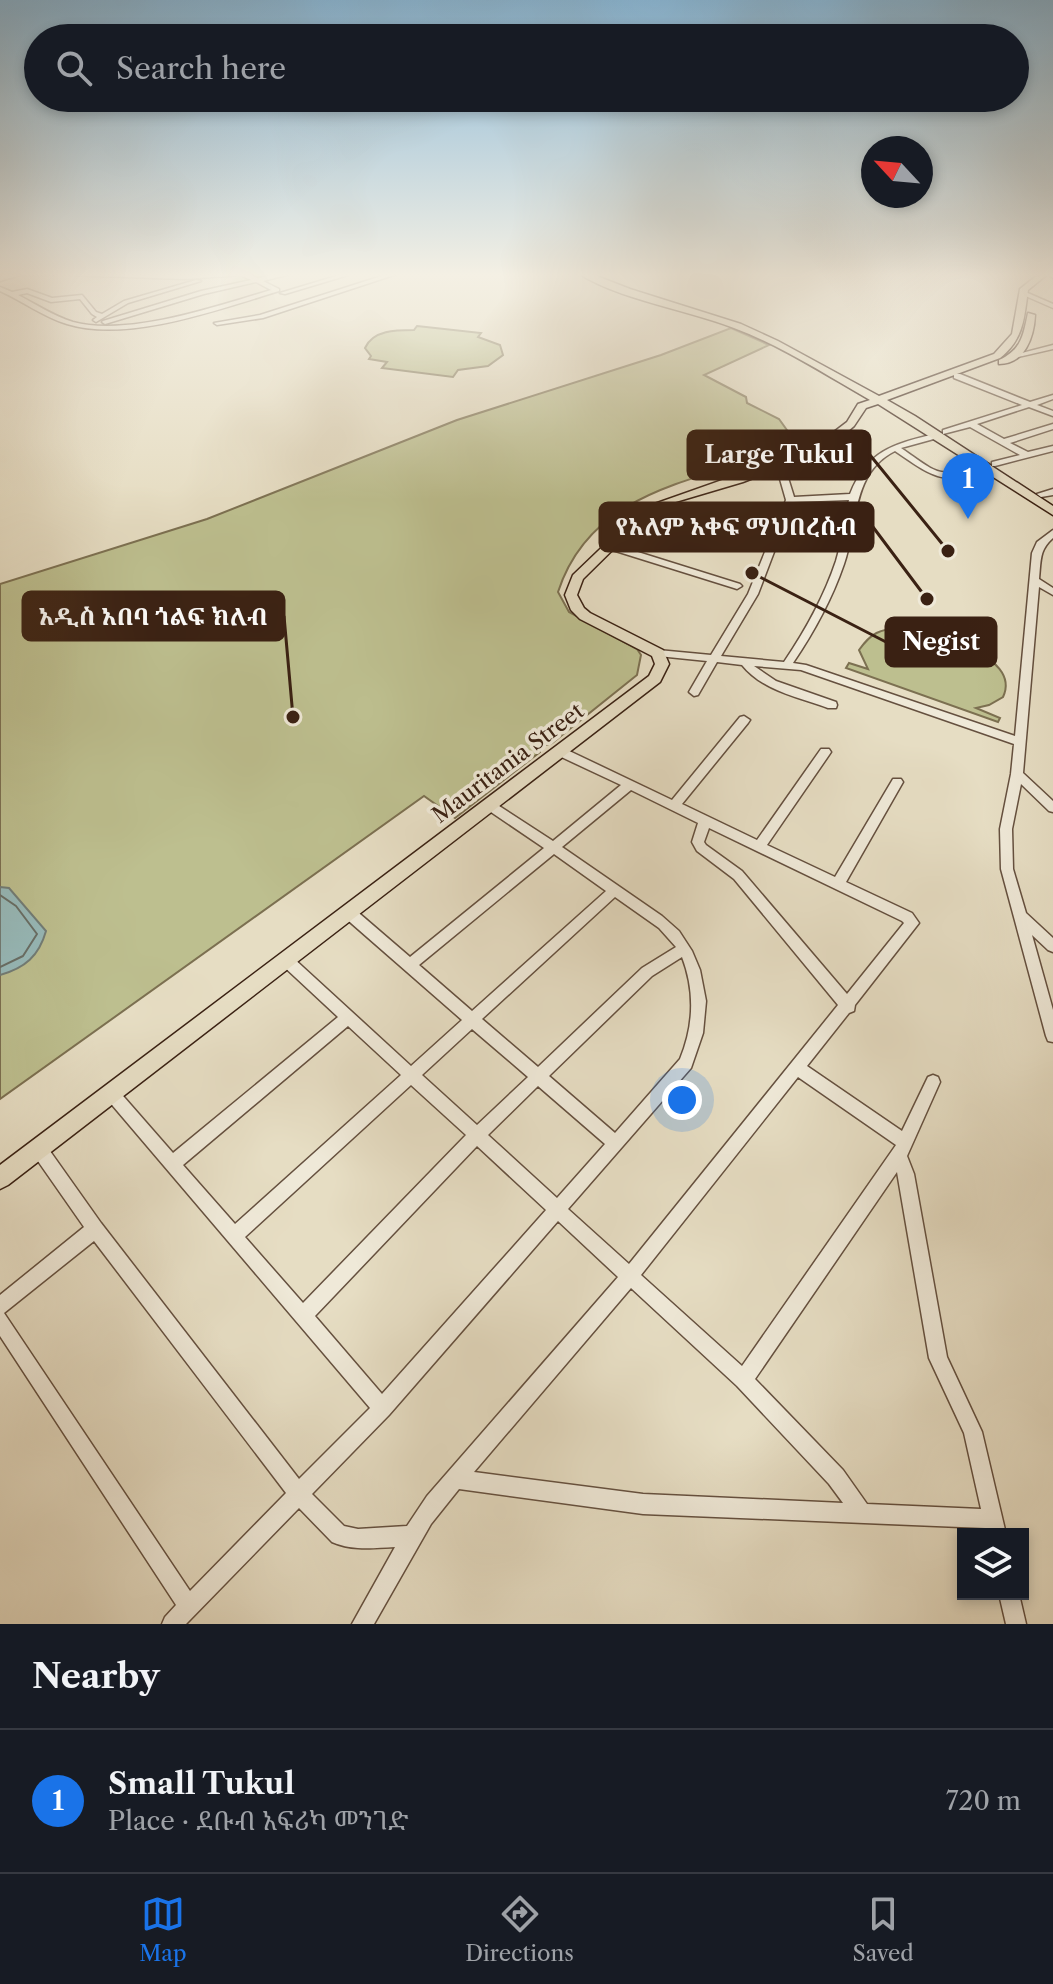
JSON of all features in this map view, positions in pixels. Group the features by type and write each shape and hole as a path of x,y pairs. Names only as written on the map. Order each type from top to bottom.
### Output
{"main road":[{"path":"786,349 885,400 942,434 990,464 1053,511"},
{"path":"658,653 585,616 573,603 573,586 577,578 640,516 658,504 780,465 814,449 885,400 983,362 1006,349"},
{"path":"885,400 1014,356 1020,349"},
{"path":"990,464 1047,493 1053,503"},
{"name":"Mauritania Street","path":"0,1178 655,679 662,664 658,653"}],"street":[{"path":"1014,356 1048,349"},
{"path":"1039,352 1053,358"},
{"path":"957,376 1053,414"},
{"path":"786,666 813,626 840,561 854,509 852,497 876,458 1053,397"},
{"path":"972,425 1027,455"},
{"path":"1004,442 1053,426"},
{"path":"897,449 943,478 1053,448"},
{"path":"694,692 753,594 790,500 780,465"},
{"path":"790,500 852,497"},
{"path":"640,516 678,528 688,536"},
{"path":"1053,533 1040,544 1025,660 1017,774 1006,829 1007,869 1053,1036"},
{"path":"609,546 737,586"},
{"path":"1035,580 1053,592"},
{"path":"658,653 715,657 821,673 1019,742"},
{"path":"745,661 752,672 763,679 832,705"},
{"path":"674,806 744,720"},
{"path":"362,1624 385,1588 410,1536 434,1503 458,1479 630,1276 718,1162 849,1007 912,923 907,917 559,751"},
{"path":"760,846 825,752"},
{"path":"1017,774 1053,808"},
{"path":"838,884 897,782"},
{"path":"410,965 551,846 628,786"},
{"path":"172,1624 382,1408 686,1063 697,1039 701,1017 698,988 684,949 664,926 489,805"},
{"path":"705,820 698,842 701,848 738,875 849,1007"},
{"path":"234,1236 615,890"},
{"path":"348,912 615,1143"},
{"path":"1019,916 1053,946"},
{"path":"303,1316 476,1136 647,972 684,949"},
{"path":"286,960 743,1380 836,1477 862,1513"},
{"path":"172,1164 348,1017"},
{"path":"458,1479 643,1504 862,1513 995,1527 973,1432 938,1358 902,1149 798,1068"},
{"path":"743,1380 902,1149 933,1082"},
{"path":"112,1094 382,1408"},
{"path":"39,1149 95,1229 298,1493 339,1535 358,1539 410,1536"},
{"path":"0,1306 95,1229"},
{"path":"0,1320 188,1606"},
{"path":"1010,1600 1016,1624"}],"green space":[{"path":"366,349 501,349 503,355 488,366 458,370 453,377 382,368 387,362 369,359 371,356"},
{"path":"677,349 761,349 704,375 779,419 797,444 657,491 626,507 598,529 575,556 558,592 569,612 637,649 641,655 637,675 552,743 540,747 540,752 455,818 424,796 0,1099 0,584 207,519 457,420"},
{"path":"900,628 970,648 999,669 1006,682 1003,697 976,708 1000,718 998,722 846,668 849,663 868,669 859,650 863,644 876,633"}],"water":[{"path":"0,887 9,888 46,931 30,960 0,975"}],"place":[{"name":"Small Tukul","path":"968,519"},
{"name":"Large Tukul","path":"948,551"},
{"name":"Negist","path":"752,573"},
{"name":"የአለም አቀፍ ማህበረስብ","path":"927,599"},
{"name":"አዲስ አበባ ጎልፍ ክለብ","path":"293,717"}]}
